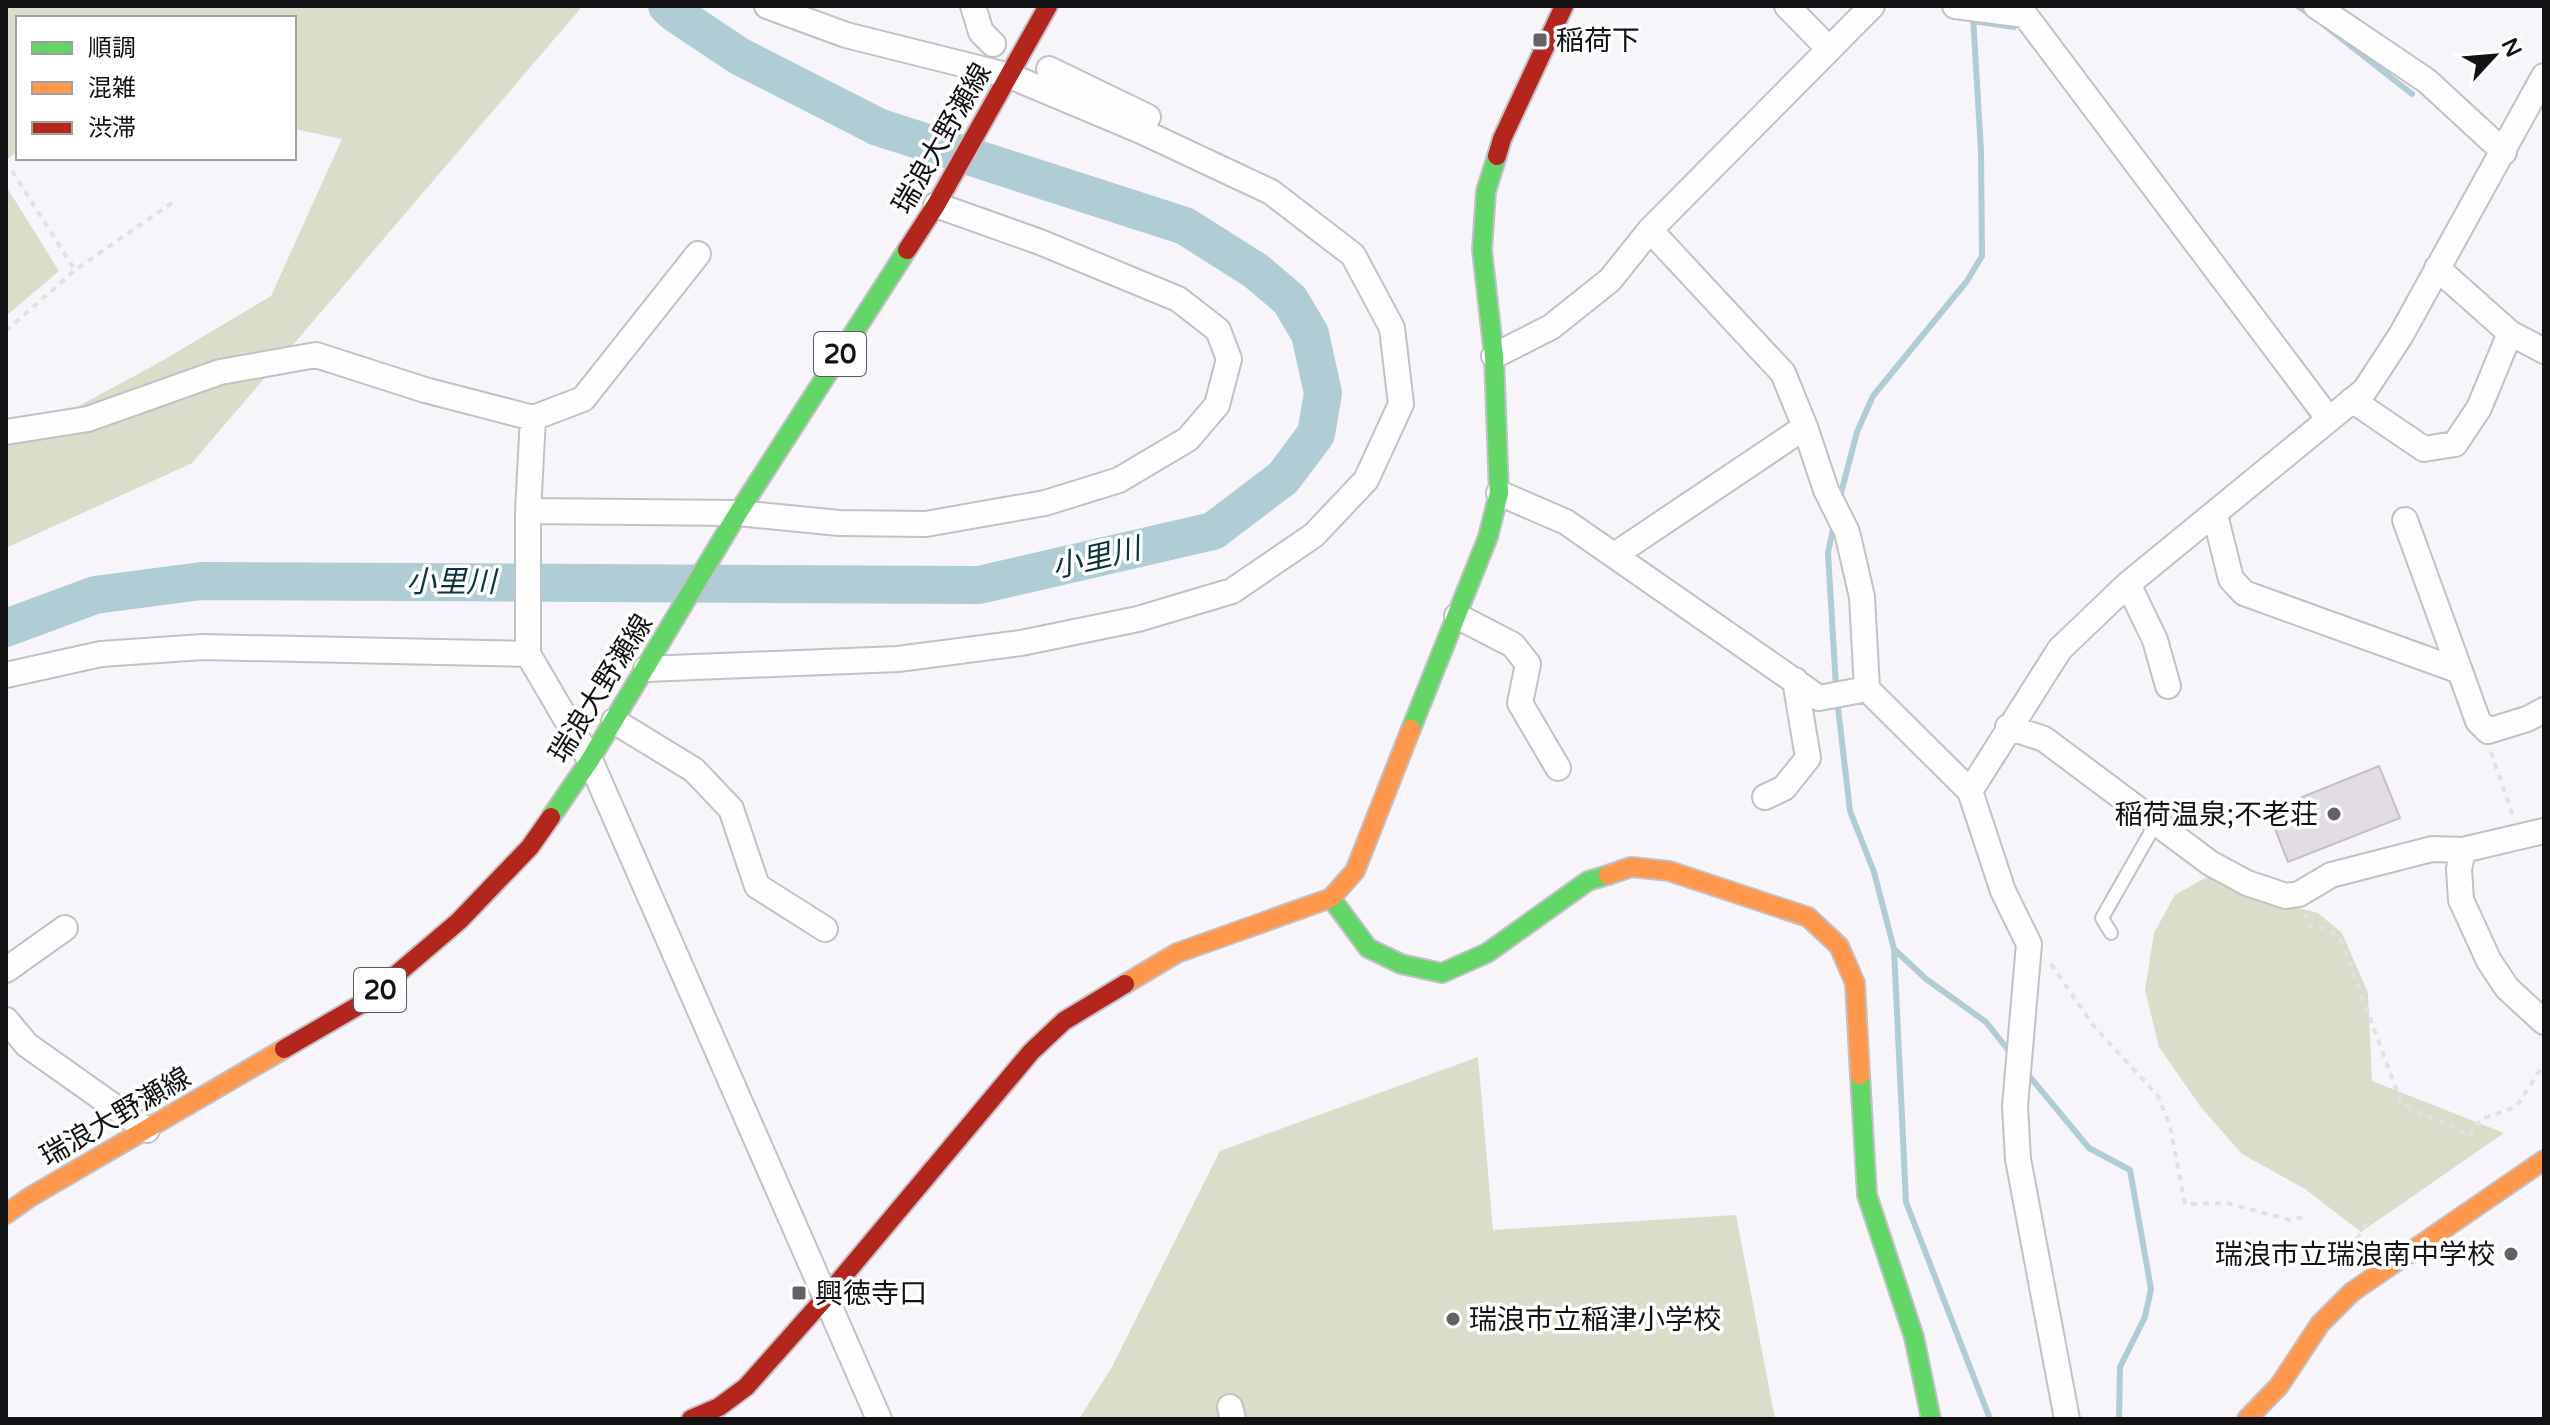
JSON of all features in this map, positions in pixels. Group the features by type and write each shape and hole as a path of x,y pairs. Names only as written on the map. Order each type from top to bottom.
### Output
{"street":[{"path":"650,662 898,659 1021,643 1138,619 1232,591 1314,535 1366,480 1401,404 1392,328 1353,255 1271,192 1141,131 1005,84 846,35 767,6"},
{"path":"973,6 981,32 993,44"},
{"name":"瑞浪大野瀬線","path":"6,1214 363,1003 459,921 530,847 590,760 735,520 936,205 1048,6"},
{"path":"691,1419 719,1407 746,1387 825,1298 1021,1064 1064,1021 1177,953 1331,898 1355,871 1488,537 1499,493 1494,356 1482,250 1486,191 1502,139 1564,6"},
{"path":"1787,6 1829,49"},
{"path":"1494,356 1551,327 1610,280 1650,230 1872,6"},
{"path":"2316,6 2427,81 2504,152"},
{"path":"1967,8 2029,11 2328,418"},
{"path":"1049,69 1148,117 1141,131"},
{"path":"1970,791 2060,649 2128,584 2215,515 2375,377 2542,81"},
{"path":"528,511 926,524 1045,503 1119,480 1188,439 1217,405 1229,359 1218,330 1178,299 1040,242 936,205"},
{"path":"1650,230 1783,373 1826,490 1847,532 1862,597 1867,689 1970,791 2003,891 2029,944 2015,1106 2018,1159 2067,1419"},
{"path":"6,432 88,419 220,372 316,355 425,390 533,418 583,399 698,254"},
{"path":"2437,268 2510,333 2544,351"},
{"path":"2352,400 2424,449 2455,444 2479,408 2510,333"},
{"path":"533,418 528,511 528,654 590,760 879,1419"},
{"path":"1616,554 1805,427"},
{"path":"1499,493 1566,522 1616,554 1819,698 1867,689"},
{"path":"2215,515 2231,579 2244,593 2460,671"},
{"path":"2405,520 2481,724 2488,731 2527,719 2544,710"},
{"path":"2128,584 2155,640 2168,686"},
{"path":"1457,616 1513,645 1528,664 1520,703 1558,768"},
{"path":"6,675 101,654 203,647 528,654"},
{"path":"1765,797 1784,788 1808,758 1795,680"},
{"path":"614,721 694,770 731,809 757,886 825,929"},
{"path":"2008,727 2044,739 2210,863 2247,883 2286,896 2299,894 2331,875 2432,849 2463,850 2544,831"},
{"path":"2463,850 2459,869 2461,900 2489,961 2507,988 2544,1022"},
{"path":"1331,898 1368,948 1401,964 1442,973 1487,953 1588,881 1631,867 1669,871 1808,917 1839,946 1855,983 1867,1195 1914,1337 1931,1419"},
{"path":"6,970 65,928"},
{"path":"7,1023 27,1045 147,1130"},
{"path":"2247,1419 2279,1386 2320,1324 2352,1292 2544,1160"}],"lane":[{"path":"2111,933 2102,918 2156,823"}],"path":[{"path":"12,171 75,270"},
{"path":"6,331 75,270 176,200"},
{"path":"2481,724 2520,838"},
{"path":"2299,894 2308,925 2330,930 2342,943 2401,1102 2416,1112 2454,1126 2469,1137 2481,1119 2516,1107 2544,1064"},
{"path":"2029,944 2041,949 2093,1025 2158,1096 2170,1126 2185,1204 2227,1203 2290,1220 2303,1217"}],"green space":[{"path":"6,6 578,6 580,9 192,463 6,548 6,445 155,365 271,296 342,139 296,129 296,16 16,16 16,152 6,160"},
{"path":"6,186 59,271 6,316"},
{"path":"2210,875 2247,894 2318,913 2342,933 2368,993 2372,1081 2504,1133 2361,1232 2305,1189 2242,1154 2200,1106 2159,1047 2145,990 2154,933 2175,895"},
{"path":"1478,1057 1493,1230 1736,1215 1775,1419 1079,1419 1112,1367 1220,1151"}],"building":[{"name":"稲荷温泉;不老荘","path":"2379,766 2400,818 2288,862 2268,811"}],"waterway":[{"name":"小里川","path":"6,628 95,595 201,581 979,585 1213,531 1283,478 1316,434 1323,393 1310,334 1290,300 1256,271 1185,226 878,127 739,56 667,6"},
{"path":"2298,6 2312,16"},
{"path":"1840,497 1857,432 1873,396 1967,281 1982,256 1981,151 1973,16"},
{"path":"1973,21 2014,27"},
{"path":"2324,25 2412,94"},
{"path":"1834,524 1828,553 1836,687"},
{"path":"1837,699 1850,811 1874,872 1894,949 1906,1202 1990,1419"},
{"path":"1894,949 1926,979 1986,1022 2013,1056"},
{"path":"2025,1071 2089,1148 2130,1170 2151,1289 2145,1317 2120,1367 2119,1419"}],"traffic: fast":[{"path":"1411,729 1488,537 1499,493 1494,356 1482,250 1486,191 1497,156"},
{"path":"551,817 590,760 738,513 907,250"},
{"path":"1331,898 1368,948 1401,964 1442,973 1487,953 1588,881 1608,875"},
{"path":"1860,1075 1867,1195 1914,1337 1931,1419"}],"traffic: slow":[{"path":"1125,984 1177,953 1331,898 1355,871 1411,729"},
{"path":"1608,875 1631,867 1669,871 1808,917 1839,946 1855,983 1860,1075"},
{"path":"6,1214 284,1049"},
{"path":"2247,1419 2279,1386 2320,1324 2352,1292 2544,1160"}],"traffic: jam":[{"path":"907,250 936,205 1048,6"},
{"path":"1497,156 1564,6"},
{"path":"284,1049 363,1003 459,921 530,847 551,817"},
{"path":"691,1419 719,1407 746,1387 825,1298 1031,1052 1064,1021 1125,984"}],"place":[{"name":"稲荷下","path":"1540,40"},
{"name":"稲荷温泉;不老荘","path":"2334,814"},
{"name":"瑞浪市立瑞浪南中学校","path":"2511,1254"},
{"name":"興徳寺口","path":"799,1293"},
{"name":"瑞浪市立稲津小学校","path":"1453,1319"}]}
